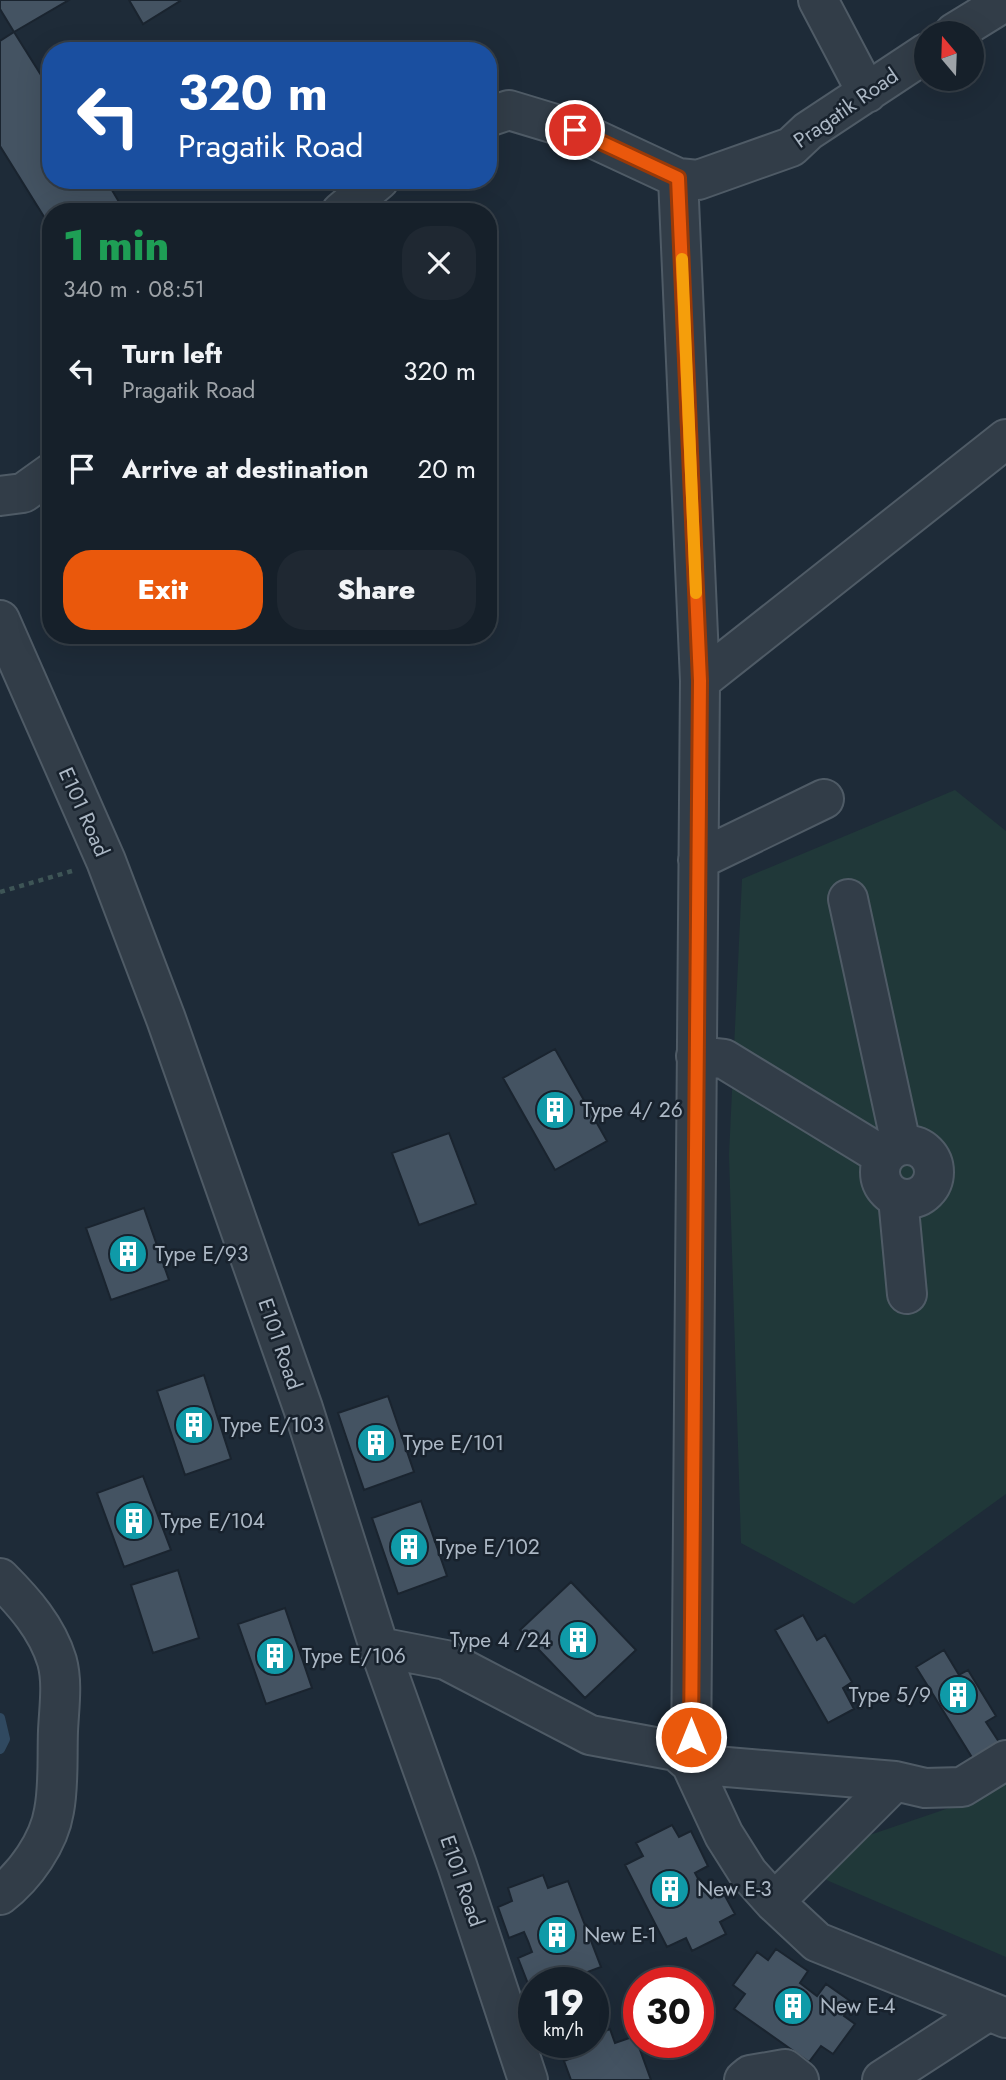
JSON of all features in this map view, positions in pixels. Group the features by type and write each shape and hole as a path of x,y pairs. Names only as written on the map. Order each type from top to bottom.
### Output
{"street":[{"path":"818,0 867,93"},
{"path":"974,21 1006,1"},
{"name":"Pragatik Road","path":"497,114 509,110 575,130 678,178 698,180 791,147 808,131 914,61"},
{"path":"678,178 700,681 691,1764"},
{"path":"352,203 368,189"},
{"path":"700,681 1006,439"},
{"path":"0,496 23,493 42,479"},
{"name":"E101 Road","path":"0,620 106,861 170,1032 303,1408 379,1647 457,1865 528,2080"},
{"path":"698,860 824,799"},
{"path":"696,1056 724,1059 892,1150 920,1146 934,1162 935,1178 927,1192 915,1199 898,1198 883,1186 879,1170 892,1150 848,899"},
{"path":"898,1198 907,1294"},
{"path":"0,1578 24,1601 50,1642 58,1663 60,1687 54,1811 47,1836 29,1864 0,1895"},
{"path":"379,1647 446,1660 590,1735 676,1751 691,1764 724,1835 748,1873 774,1902 817,1942 996,2015"},
{"path":"691,1764 895,1781 925,1788 962,1787 1006,1760"},
{"path":"774,1902 895,1781"},
{"path":"882,2080 996,2015"},
{"path":"744,2080 750,2075 785,2069 799,2080"}],"path":[{"path":"0,892 106,861"}],"green space":[{"path":"955,790 1006,831 1006,1494 854,1604 741,1543 729,1155 742,879"},
{"path":"1006,1758 1006,1957 821,1877 808,1856 949,1808 960,1785"}],"building":[{"path":"0,0 69,0 14,32 0,9"},
{"path":"129,0 179,0 180,1 143,24"},
{"path":"14,32 42,77 42,189 111,189 120,203 42,203 42,214 0,146 0,41"},
{"name":"Type 4/ 26","path":"555,1049 607,1141 555,1170 503,1078"},
{"path":"449,1133 476,1204 419,1225 392,1153"},
{"name":"Type E/93","path":"144,1208 169,1280 111,1300 86,1228"},
{"name":"Type E/103","path":"204,1375 231,1459 185,1475 157,1391"},
{"name":"Type E/101","path":"388,1396 414,1472 364,1490 338,1413"},
{"name":"Type E/104","path":"143,1476 171,1550 124,1567 97,1493"},
{"name":"Type E/102","path":"421,1501 447,1576 398,1594 372,1518"},
{"path":"178,1570 199,1638 153,1653 131,1585"},
{"name":"Type 4 /24","path":"571,1582 636,1650 585,1698 520,1630"},
{"name":"Type E/106","path":"285,1608 312,1688 266,1704 238,1624"},
{"path":"803,1615 817,1640 825,1635 852,1682 843,1688 854,1709 828,1723 775,1630"},
{"name":"Type 5/9","path":"944,1650 959,1675 968,1670 996,1716 986,1722 999,1742 973,1759 916,1667"},
{"name":"New E-3","path":"672,1825 679,1837 691,1831 708,1866 695,1873 705,1892 719,1885 735,1914 720,1922 726,1934 692,1951 686,1938 667,1947 625,1865 643,1856 636,1843"},
{"name":"New E-1","path":"543,1875 548,1888 568,1881 601,1967 522,1967 518,1958 532,1952 528,1941 524,1932 509,1938 498,1907 512,1901 508,1888"},
{"name":"New E-4","path":"776,1949 808,1971 800,1983 817,1996 826,1984 853,2003 844,2016 855,2024 833,2054 821,2046 809,2062 734,2009 745,1994 733,1985 757,1952 768,1960"},
{"path":"609,2029 615,2043 623,2040 623,2058 643,2058 651,2080 571,2080 564,2061 572,2058 609,2058"}],"waterway":[{"path":"0,1718 5,1739 0,1749"}],"slow traffic":[{"path":"682,259 696,593"}],"place":[{"name":"Type 4/ 26","path":"555,1110"},
{"name":"Type E/93","path":"128,1254"},
{"name":"Type E/103","path":"194,1425"},
{"name":"Type E/101","path":"376,1443"},
{"name":"Type E/104","path":"134,1521"},
{"name":"Type E/102","path":"409,1547"},
{"name":"Type 4 /24","path":"578,1640"},
{"name":"Type E/106","path":"275,1656"},
{"name":"Type 5/9","path":"958,1695"},
{"name":"New E-3","path":"670,1889"},
{"name":"New E-1","path":"557,1935"},
{"name":"New E-4","path":"793,2006"}],"route":[{"path":"575,130 678,178 700,681 691,1737"}]}
